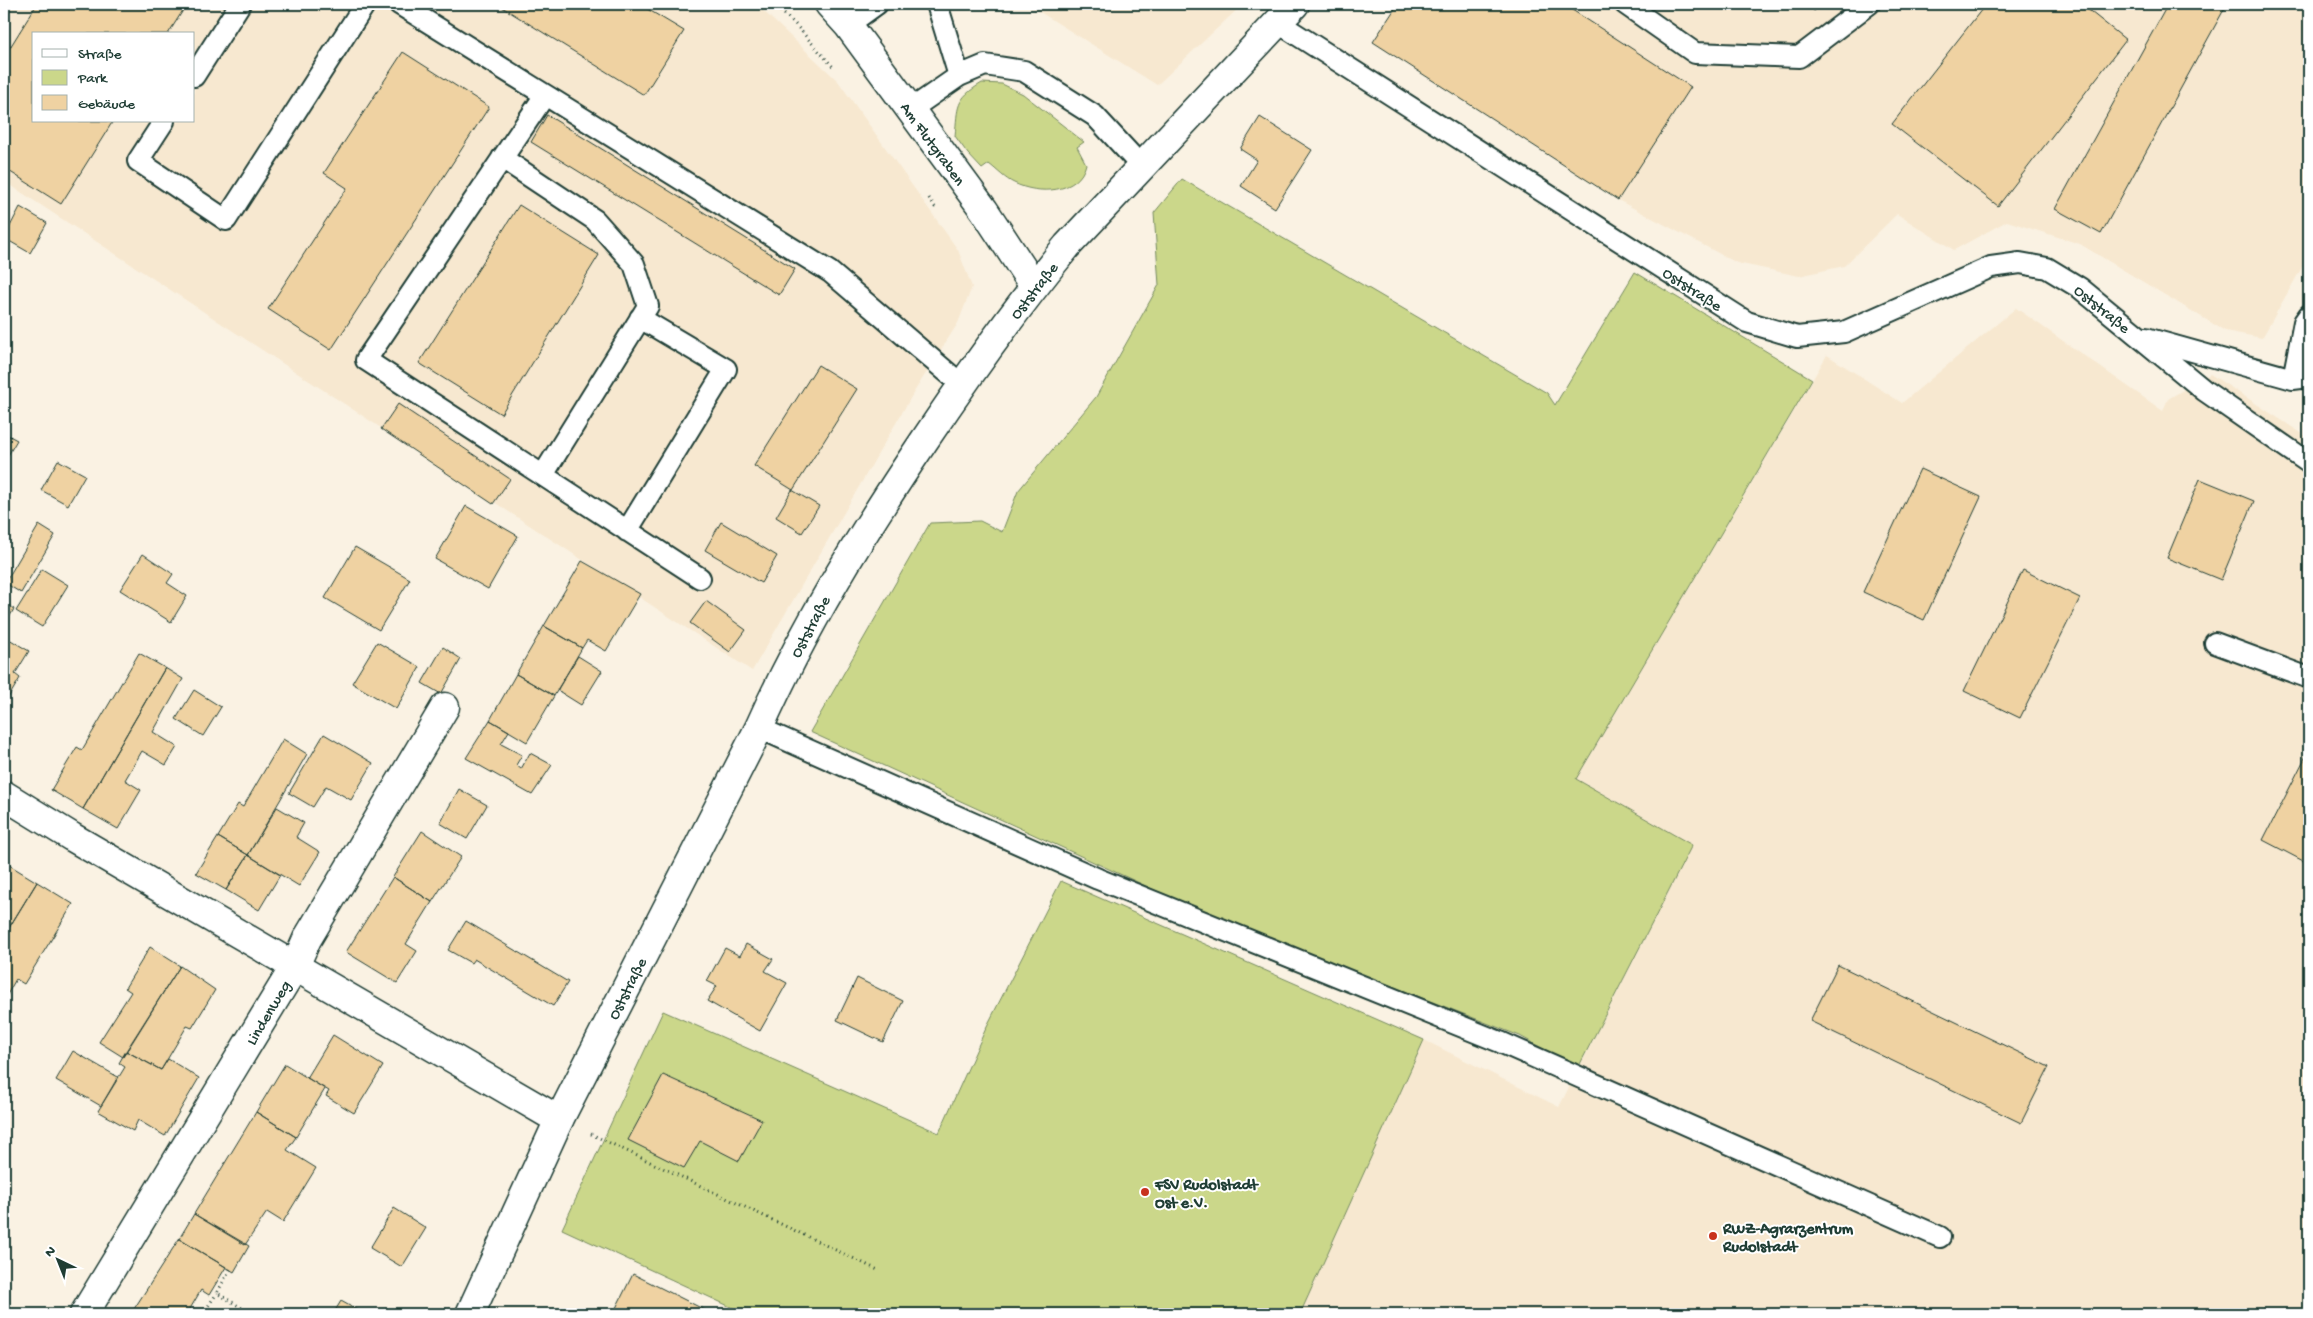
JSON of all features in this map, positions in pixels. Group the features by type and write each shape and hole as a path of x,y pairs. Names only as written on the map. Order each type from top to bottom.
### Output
{"street":[{"name":"Am Flutgraben","path":"829,4 848,25 984,210 1034,286"},
{"name":"Oststraße","path":"470,1314 559,1120 759,728 816,612 884,499 962,385 1034,286 1067,246 1286,13"},
{"name":"Lindenweg","path":"84,1314 296,966 307,939 445,707"},
{"path":"4,795 72,837 559,1120"}],"lane":[{"path":"195,74 240,4"},
{"path":"163,122 138,161 226,220 365,4"},
{"path":"398,4 830,272 962,385"},
{"path":"848,25 877,4"},
{"path":"937,4 959,76"},
{"path":"1625,4 1695,53 1799,57 1869,4"},
{"name":"Oststraße","path":"1286,13 1747,322 1797,338 1844,332 1990,267 2020,263 2047,268 2080,288 2205,391 2309,463"},
{"path":"910,110 959,76 985,65 1024,71 1095,116 1142,168"},
{"path":"545,95 366,360 700,578"},
{"path":"502,158 595,220 634,264 648,306 543,476"},
{"path":"2137,336 2301,378 2304,322 2309,314"},
{"path":"627,531 726,369 640,318"},
{"path":"2215,643 2309,678"},
{"path":"759,728 1098,879 1500,1042 1940,1237"}],"path":[{"path":"559,1120 880,1271"},
{"path":"203,1314 230,1269"},
{"path":"217,1293 252,1314"}],"shaded area":[{"path":"4,4 756,4 838,81 958,250 972,287 958,323 914,392 752,671 4,181"},
{"path":"1027,4 1243,4 1157,85"},
{"path":"1398,4 2309,4 2309,255 2262,338 2225,331 2080,244 2007,221 1954,250 1897,214 1844,266 1799,276 1737,263 1618,200 1373,42"},
{"path":"2016,308 2163,411 2168,399 2210,374 2309,438 2309,1314 1300,1314 1424,1040 1559,1107 1692,845 1576,779 1827,355 1902,403"}],"green space":[{"path":"982,83 1002,84 1023,94 1084,142 1077,147 1086,164 1082,174 1066,186 1045,190 1024,187 1011,181 989,164 982,169 955,136 958,110 962,99"},
{"path":"1182,179 1547,393 1555,405 1635,272 1812,379 1576,779 1692,845 1578,1068 1520,1036 1207,914 810,732 930,523 980,521 1002,532 1018,491 1096,397 1159,285 1154,213"},
{"path":"1061,881 1424,1040 1300,1314 746,1314 562,1229 663,1011 939,1133 987,1026"}],"building":[{"path":"37,4 187,4 169,32 32,32 32,122 112,122 61,204 4,168 4,57"},
{"path":"497,4 639,4 684,31 644,95"},
{"path":"1398,4 1563,4 1691,87 1618,200 1373,42"},
{"path":"1808,4 1822,4 1814,11"},
{"path":"1986,4 2081,4 2126,40 1998,206 1892,124"},
{"path":"2168,4 2227,4 2101,234 2055,209"},
{"path":"403,52 489,107 331,350 268,309 347,188 324,173"},
{"path":"547,115 795,269 779,295 531,142"},
{"path":"1260,117 1312,150 1275,208 1241,186 1257,160 1240,149"},
{"path":"519,205 599,255 501,414 419,363"},
{"path":"20,207 47,223 30,253 4,238"},
{"path":"818,365 857,389 793,490 754,466"},
{"path":"398,404 510,479 493,504 381,429"},
{"path":"4,433 17,440 4,462"},
{"path":"58,460 85,475 68,505 41,490"},
{"path":"1920,469 1981,497 1924,620 1863,592"},
{"path":"2200,479 2254,501 2221,580 2167,558"},
{"path":"792,490 819,506 802,533 776,517"},
{"path":"466,506 518,536 488,589 435,559"},
{"path":"721,522 777,556 761,583 705,550"},
{"path":"39,525 55,535 21,593 5,583"},
{"path":"355,547 410,579 379,630 325,598"},
{"path":"143,554 173,574 167,583 187,596 171,622 120,590"},
{"path":"582,561 640,594 606,651 587,640 582,648 544,626"},
{"path":"42,569 68,585 42,627 16,611"},
{"path":"2023,570 2080,598 2020,718 1964,691"},
{"path":"706,601 746,630 730,652 690,623"},
{"path":"4,603 14,609 4,626"},
{"path":"544,626 582,648 554,696 516,674"},
{"path":"4,636 29,651 15,674 20,678 4,705"},
{"path":"377,642 420,667 396,709 352,683"},
{"path":"443,647 461,659 441,694 422,683"},
{"path":"139,653 165,668 83,809 51,790 77,747 82,750"},
{"path":"578,656 602,671 581,705 557,690"},
{"path":"165,668 183,679 153,732 177,747 166,765 142,751 125,780 141,790 118,829 83,809"},
{"path":"516,674 554,696 527,742 490,720"},
{"path":"194,690 221,707 203,736 176,719"},
{"path":"490,720 509,731 501,744 522,755 516,765 521,769 530,753 552,765 532,795 466,758"},
{"path":"324,734 373,763 351,800 326,786 313,807 289,793"},
{"path":"283,739 307,754 248,855 218,837 238,804 243,807"},
{"path":"2309,750 2309,864 2263,840"},
{"path":"459,789 487,805 467,839 440,823"},
{"path":"277,807 304,823 296,837 320,852 299,886 248,855"},
{"path":"422,831 461,857 432,902 393,877"},
{"path":"218,837 248,855 226,890 196,873"},
{"path":"248,855 280,875 259,910 226,890"},
{"path":"6,863 37,882 4,936 4,867"},
{"path":"393,877 432,902 406,944 417,951 397,983 346,952"},
{"path":"37,882 73,904 24,984 16,979 4,1000 4,936"},
{"path":"466,921 568,982 553,1006 474,959 471,963 448,950"},
{"path":"746,944 773,959 765,971 787,983 760,1031 707,1001 717,986 707,981 725,948 740,956"},
{"path":"150,947 180,966 123,1057 99,1042 131,992 125,988"},
{"path":"1838,965 2049,1067 2021,1123 1810,1021"},
{"path":"180,966 215,990 192,1028 187,1026 161,1070 126,1051"},
{"path":"857,978 903,1001 883,1042 837,1020"},
{"path":"333,1035 383,1066 354,1113 326,1096 329,1091 307,1078"},
{"path":"73,1051 118,1077 101,1106 56,1080"},
{"path":"126,1051 161,1070 168,1059 199,1078 165,1136 138,1120 133,1131 98,1111 125,1067 119,1063"},
{"path":"285,1064 325,1089 296,1137 256,1112"},
{"path":"663,1075 762,1120 739,1161 700,1141 684,1168 628,1140"},
{"path":"256,1112 296,1137 287,1150 316,1168 283,1222 267,1212 245,1245 194,1214"},
{"path":"394,1208 426,1228 402,1267 370,1248"},
{"path":"194,1214 249,1246 234,1272 179,1239"},
{"path":"179,1239 226,1267 209,1295 201,1290 187,1314 142,1314 134,1309"},
{"path":"633,1274 713,1314 613,1314"},
{"path":"341,1301 364,1314 333,1314"},
{"path":"134,1309 142,1314 131,1314"}],"place":[{"name":"FSV Rudolstadt Ost e.V.","path":"1145,1192"},
{"name":"RWZ-Agrarzentrum Rudolstadt","path":"1713,1236"}]}
